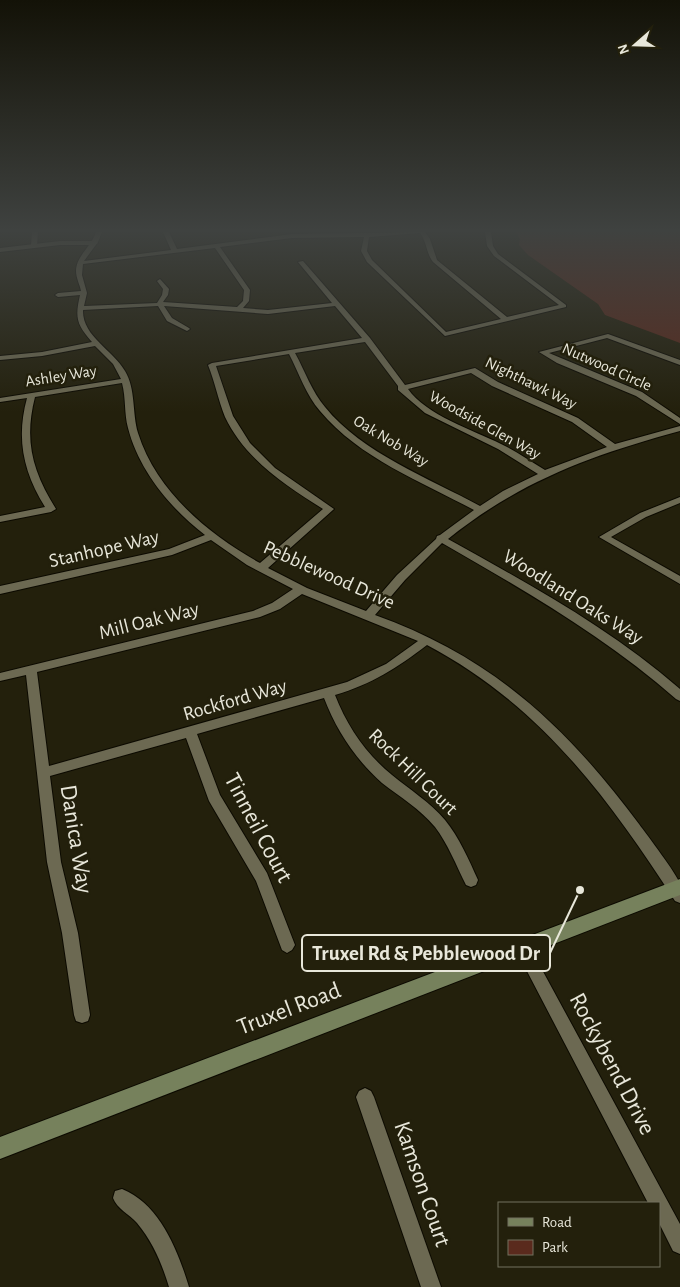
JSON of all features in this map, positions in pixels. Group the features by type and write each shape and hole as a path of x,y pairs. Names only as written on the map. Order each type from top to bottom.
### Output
{"main road":[{"name":"Truxel Road","path":"0,1148 522,947 678,890"}],"street":[{"path":"165,292 160,304 166,317 187,329"},
{"path":"238,310 246,301 247,292"},
{"name":"Woodside Glen Way","path":"327,292 368,339 401,388 428,411 501,447 543,473"},
{"path":"401,292 445,334 564,306 545,292"},
{"path":"473,292 506,320"},
{"path":"58,295 84,293 80,308 160,304 277,312 337,304"},
{"name":"Pebblewood Drive","path":"80,308 82,325 116,362 126,380 132,428 145,461 170,496 235,553 261,568 301,588 426,640 495,682 560,738 601,786 678,890"},
{"name":"Nutwood Circle","path":"680,363 608,336 543,352 639,394 680,422"},
{"path":"261,568 329,509 284,480 246,444 229,417 212,365 368,339"},
{"path":"0,358 42,354 97,343"},
{"name":"Oak Nob Way","path":"291,352 317,401 340,427 375,452 479,508"},
{"name":"Nighthawk Way","path":"401,388 472,370 504,389 575,420 612,446"},
{"name":"Ashley Way","path":"0,400 126,380"},
{"path":"0,519 51,509 34,482 25,452 24,423 32,395"},
{"path":"368,616 404,572 440,538 479,508 543,473 612,446 680,428"},
{"path":"680,500 643,515 604,537 680,581"},
{"name":"Stanhope Way","path":"0,590 172,552 214,536"},
{"name":"Woodland Oaks Way","path":"440,538 580,618 640,662 680,696"},
{"name":"Mill Oak Way","path":"0,677 256,614 276,606 301,588"},
{"name":"Rockford Way","path":"43,773 328,693 378,674 407,656 426,640"},
{"name":"Danica Way","path":"31,669 54,862 70,932 82,1015"},
{"name":"Rock Hill Court","path":"328,693 343,728 355,745 385,777 420,803 436,818 448,835 471,880"},
{"name":"Tinneil Court","path":"190,732 214,797 262,878 287,945"},
{"name":"Rockybend Drive","path":"522,947 657,1202"},
{"name":"Kamson Court","path":"365,1097 431,1287"},
{"path":"122,1198 144,1215 153,1228 179,1287"},
{"name":"Rockybend Drive","path":"660,1208 680,1244"}],"green space":[{"path":"581,292 680,292 680,343 605,315 598,304"}],"place":[{"name":"Truxel Rd & Pebblewood Dr","path":"580,890"}]}
